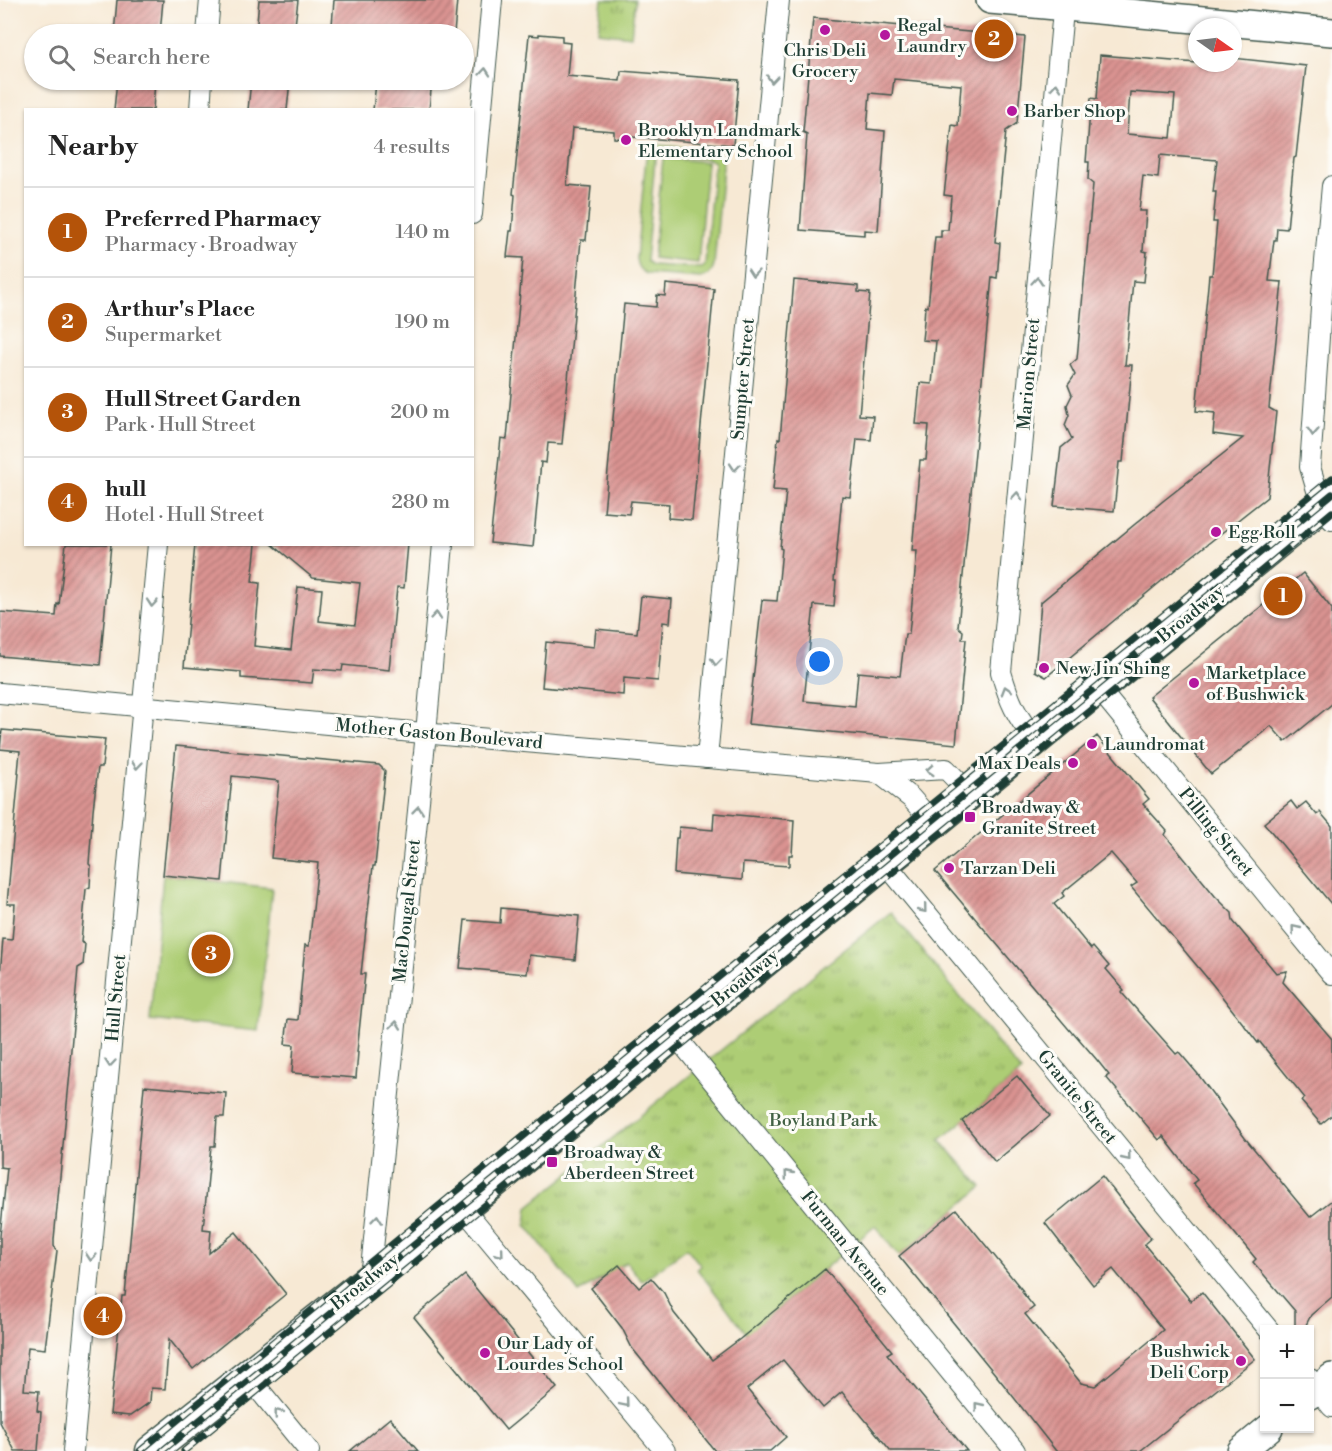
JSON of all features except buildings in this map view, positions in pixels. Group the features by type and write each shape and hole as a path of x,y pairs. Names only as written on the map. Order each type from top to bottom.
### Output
{"main road":[{"path":"990,0 1064,4 1332,32"},
{"name":"Broadway","path":"151,1451 462,1208 1099,689 1329,509"},
{"path":"1241,1451 1263,1433"}],"street":[{"path":"208,24 210,0"},
{"path":"474,193 492,0"},
{"name":"Sumpter Street","path":"707,759 779,0"},
{"name":"Marion Street","path":"1036,740 1023,724 1008,698 1001,672 1064,4"},
{"path":"200,108 201,90"},
{"path":"1329,509 1310,467 1332,186"},
{"name":"Hull Street","path":"73,1451 158,546"},
{"name":"MacDougal Street","path":"370,1278 443,546"},
{"name":"Pilling Street","path":"1099,689 1332,975"},
{"name":"Mother Gaston Boulevard","path":"0,693 879,773 946,769 970,794"},
{"path":"879,773 911,798 934,824"},
{"name":"Granite Street","path":"886,864 1266,1325"},
{"name":"Furman Avenue","path":"675,1035 1015,1451"},
{"path":"462,1208 665,1451"},
{"path":"247,1375 309,1451"}],"green space":[{"path":"602,0 635,0 631,36 598,32"},
{"path":"658,145 713,150 722,158 714,265 706,276 701,278 647,274 638,266 636,259 646,157 650,149","holes":["658,155 709,159 714,162 705,264 702,268 652,265 646,261 655,160"]},
{"path":"663,158 707,162 698,263 653,258"},
{"path":"163,875 272,888 258,1031 150,1020"},
{"name":"Boyland Park","path":"891,912 1021,1072 940,1140 982,1187 899,1256 875,1226 747,1334 697,1269 701,1266 687,1248 642,1281 626,1262 579,1293 526,1225 528,1207"}],"railway":[{"path":"140,1451 1332,478"},
{"path":"162,1451 1332,494"},
{"path":"184,1451 1332,512"}],"place":[{"name":"Chris Deli Grocery","path":"825,30"},
{"name":"Regal Laundry","path":"885,35"},
{"name":"Arthur's Place","path":"994,39"},
{"name":"Barber Shop","path":"1012,111"},
{"name":"Brooklyn Landmark Elementary School","path":"626,140"},
{"name":"Egg Roll","path":"1216,532"},
{"name":"Preferred Pharmacy","path":"1283,596"},
{"name":"New Jin Shing","path":"1044,668"},
{"name":"Marketplace of Bushwick","path":"1194,683"},
{"name":"Laundromat","path":"1092,744"},
{"name":"Max Deals","path":"1073,763"},
{"name":"Broadway & Granite Street","path":"970,817"},
{"name":"Tarzan Deli","path":"949,868"},
{"name":"Hull Street Garden","path":"211,954"},
{"name":"Broadway & Aberdeen Street","path":"552,1162"},
{"name":"hull","path":"103,1316"},
{"name":"Our Lady of Lourdes School","path":"485,1353"},
{"name":"Bushwick Deli Corp","path":"1241,1361"}]}
